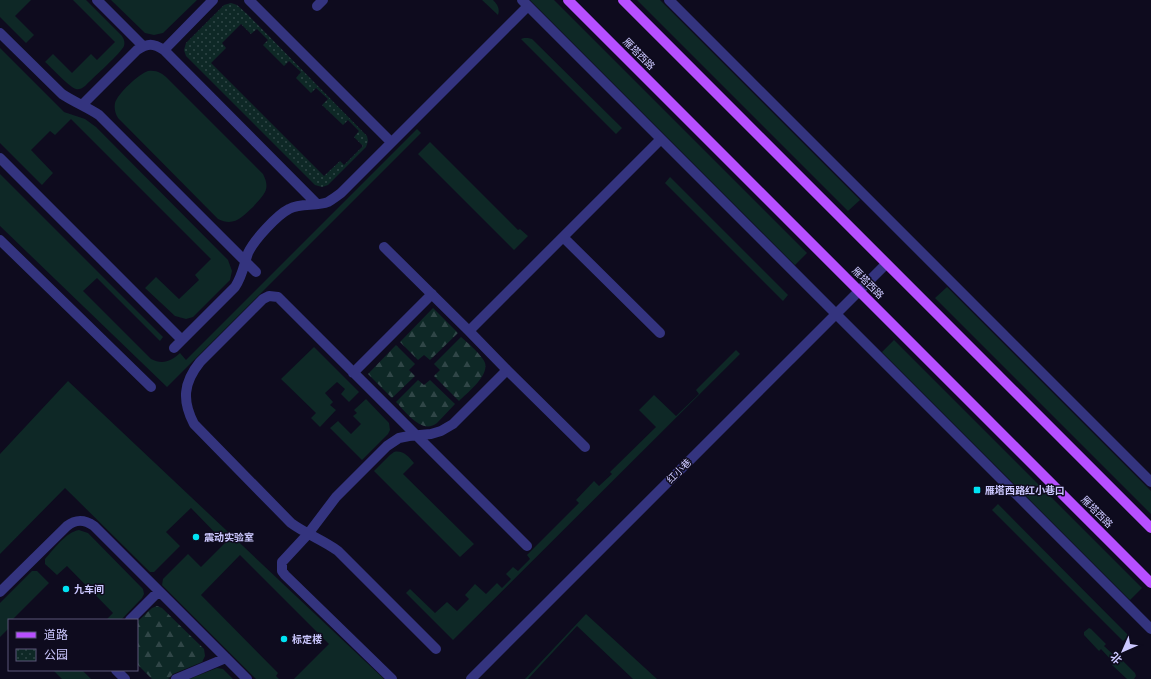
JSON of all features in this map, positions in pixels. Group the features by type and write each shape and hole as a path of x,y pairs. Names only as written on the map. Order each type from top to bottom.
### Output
{"main road":[{"name":"雁塔西路","path":"568,0 1151,583"},
{"path":"623,0 1151,528"}],"street":[{"path":"97,0 143,46"},
{"path":"164,50 213,0"},
{"path":"248,0 391,142"},
{"path":"668,0 1151,482"},
{"path":"174,348 239,282 250,250 256,239 282,214 292,207 327,202 334,198 391,142 525,3 1151,629"},
{"path":"0,33 62,94 70,100 99,115 256,272"},
{"path":"82,105 137,50 143,46 157,46 164,50 317,204"},
{"path":"469,331 661,139"},
{"path":"0,158 182,340"},
{"path":"563,237 660,333"},
{"path":"0,240 151,387"},
{"path":"384,246 585,447"},
{"name":"红小巷","path":"471,679 886,264"},
{"path":"353,373 432,294"},
{"path":"436,649 338,551 291,523 197,428 189,416 186,407 186,397 189,378 200,362 263,299 269,296 278,297 527,546"},
{"path":"392,679 285,575 282,571 282,562 308,534 336,497 388,446 399,438 431,434 441,431 453,424 508,370"},
{"path":"0,592 66,526 80,520 87,522 94,526 247,679"},
{"path":"131,619 159,591"},
{"path":"176,679 226,658"},
{"path":"117,671 125,679"}],"green space":[{"path":"0,0 31,0 15,16 34,35 26,43 0,17"},
{"path":"73,0 86,0 124,39 124,46 122,49 81,89 73,88 69,85 45,62 53,54 72,73 91,54 97,60 115,42"},
{"path":"111,0 197,0 163,33 154,35 145,33"},
{"path":"482,0 493,0 498,7 498,15"},
{"path":"530,0 554,0 807,253 795,265"},
{"path":"637,0 660,0 860,200 848,211"},
{"path":"231,3 237,5 247,14 367,136 368,141 366,147 328,185 322,187 315,185 186,56 184,50 186,43 224,5","holes":["241,24 251,34 257,29 268,40 263,45 284,66 289,61 301,72 296,78 311,93 316,88 328,99 322,105 343,125 348,120 359,131 354,137 363,146 344,165 340,161 324,176 211,63 226,48 222,43"]},
{"path":"521,39 532,39 622,128 616,134"},
{"path":"0,48 64,112 85,119 96,127 228,260 232,271 230,280 193,317 186,319 175,316 145,288 156,277 179,299 199,280 195,275 211,259 71,119 55,135 50,131 31,150 53,173 42,185 0,143"},
{"path":"148,71 157,72 166,77 263,174 266,183 265,192 253,207 237,220 229,222 218,219 118,118 115,112 115,103 120,94 129,84"},
{"path":"417,129 421,133 167,387 0,226 0,174 163,337 160,341 97,278 83,291 151,359 163,362 180,353 186,360"},
{"path":"430,142 518,230 520,229 528,236 514,250 418,154"},
{"path":"670,177 788,295 783,301 665,183"},
{"path":"947,287 1151,491 1151,514 935,298"},
{"path":"433,308 458,333 430,360 424,355 418,360 400,342"},
{"path":"461,337 484,360 485,368 481,379 459,401 434,376 440,370 434,364"},
{"path":"894,340 1142,588 1130,600 882,352"},
{"path":"396,345 415,364 409,370 415,376 392,398 368,374"},
{"path":"314,347 359,392 349,402 341,394 345,389 337,382 325,393 333,402 330,405 336,410 320,427 311,418 316,413 281,379"},
{"path":"736,350 740,354 453,640 406,593 410,589 435,613 447,602 457,611 469,599 465,595 475,584 486,594 497,583 502,588 511,579 506,574 513,567 518,571 530,559 527,555 579,503 576,500 594,481 599,486 612,474 610,472 656,427 639,410 654,395 676,416 699,394 696,390"},
{"path":"418,380 424,385 430,380 455,404 437,423 431,426 426,426 415,421 396,402"},
{"path":"68,381 384,679 294,679 329,644 240,555 201,595 278,673 276,676 279,679 256,679 162,585 163,579 188,554 201,567 225,543 191,508 166,532 180,546 154,572 150,572 65,488 0,554 0,454"},
{"path":"366,399 389,423 390,430 388,434 362,460 330,428 338,421 351,434 361,424 353,416 357,413 354,410"},
{"path":"394,452 403,453 412,460 414,463 403,474 474,544 460,557 374,471"},
{"path":"998,504 1129,636 1123,641 992,510"},
{"path":"79,530 88,533 143,589 144,594 142,598 122,619 107,619 113,613 67,566 57,575 45,564 45,559 60,542 74,531"},
{"path":"32,571 37,571 49,583 13,619 8,619 8,629 0,637 0,603"},
{"path":"157,606 162,608 204,649 205,656 202,662 173,674 168,679 152,679 138,665 138,621 152,608"},
{"path":"586,614 657,679 633,679 577,626 528,679 525,679"},
{"path":"1089,628 1106,644 1104,646 1118,659 1120,658 1135,673 1136,676 1134,679 1127,679 1112,665 1114,663 1101,649 1099,651 1084,635 1084,632"},
{"path":"217,668 223,669 233,679 189,679"},
{"path":"54,671 83,671 91,679 62,679"}],"place":[{"name":"雁塔西路红小巷口","path":"977,490"},
{"name":"震动实验室","path":"196,537"},
{"name":"九车间","path":"66,589"},
{"name":"标定楼","path":"284,639"}]}
